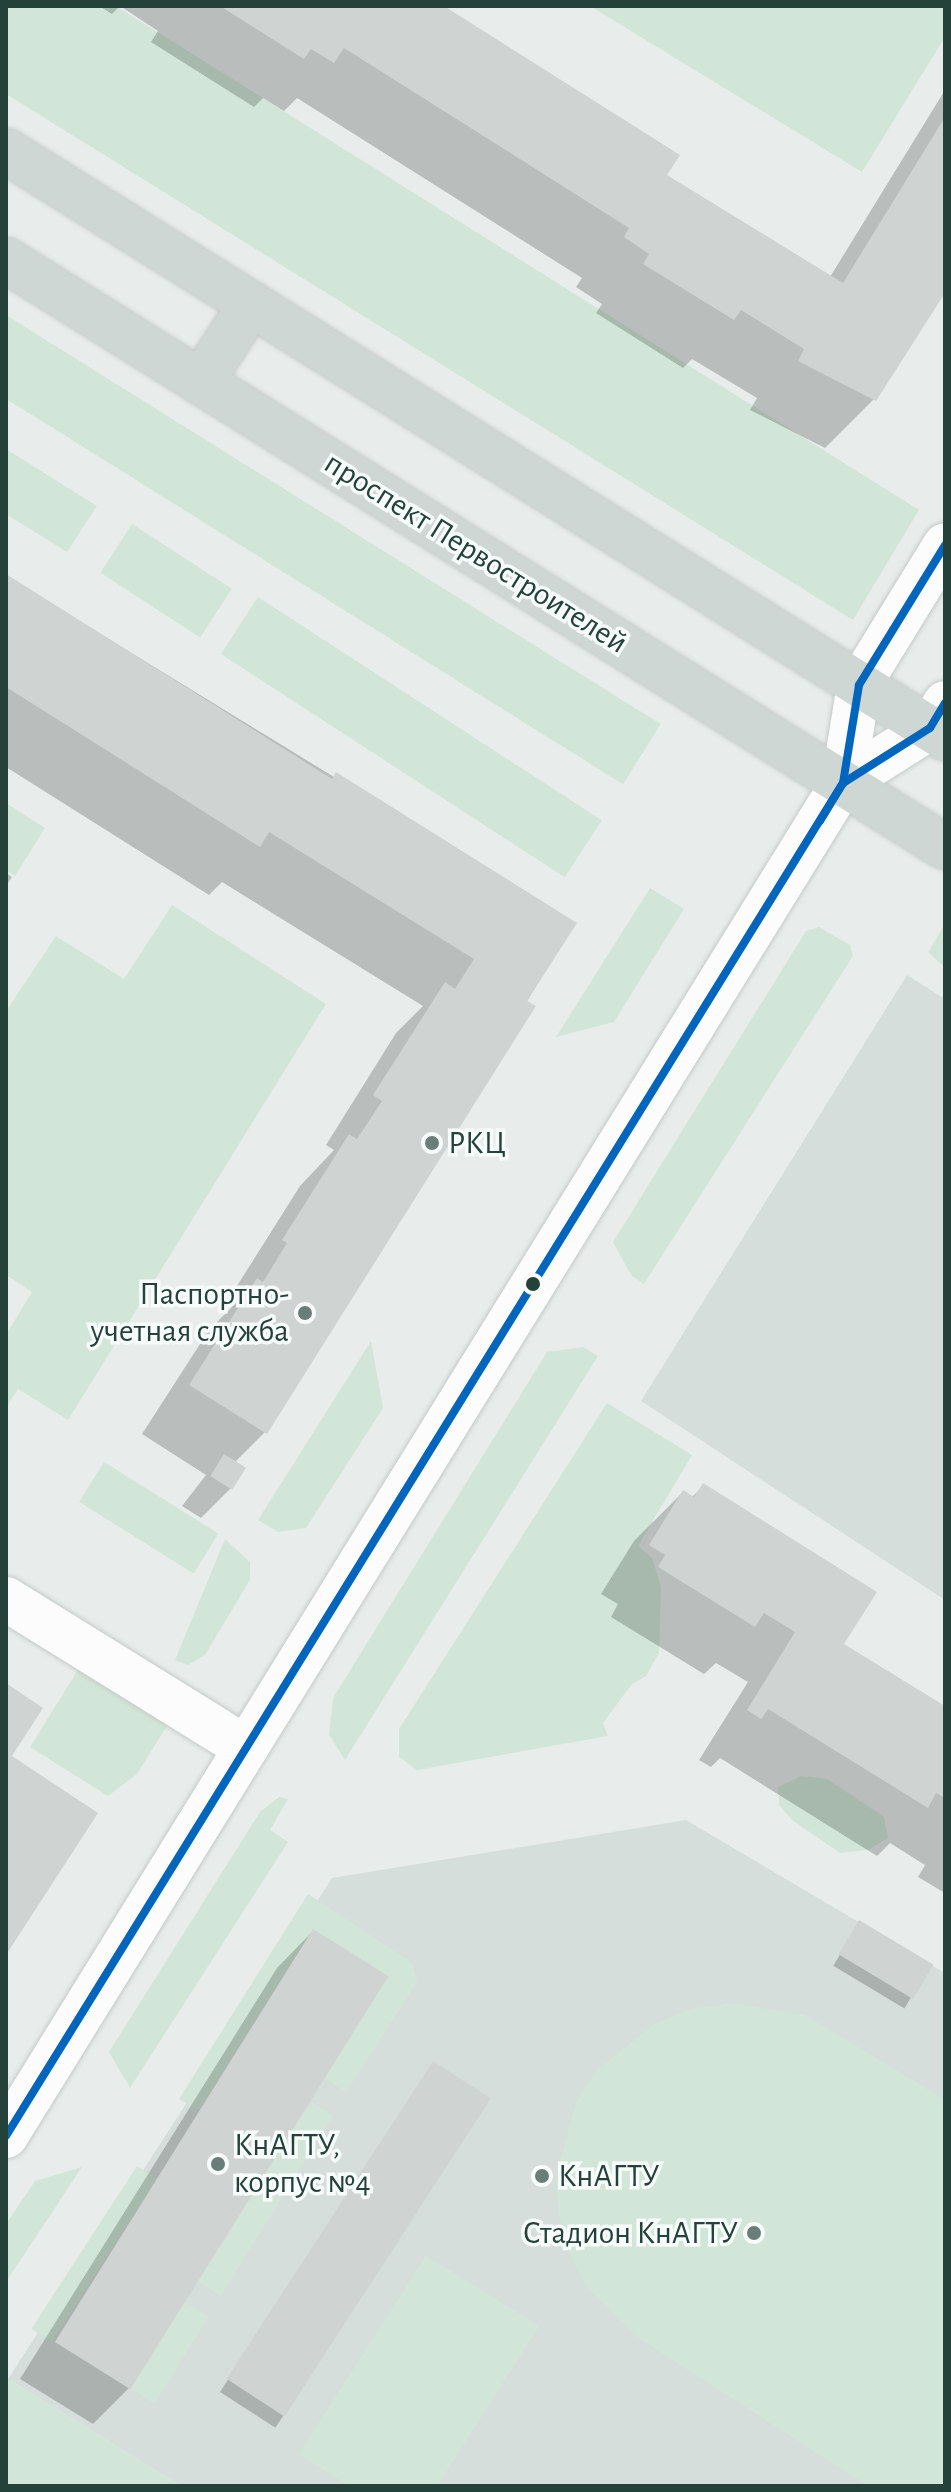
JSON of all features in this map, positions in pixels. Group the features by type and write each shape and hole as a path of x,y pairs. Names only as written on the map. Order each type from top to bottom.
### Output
{"main road":[{"path":"6,151 859,685 940,723"},
{"name":"проспект Первостроителей","path":"6,260 945,847"},
{"path":"201,382 251,304"}],"street":[{"path":"6,2136 843,783 859,685 945,545"},
{"path":"843,783 940,723"},
{"path":"6,1599 246,1748"}],"shaded area":[{"path":"907,975 945,999 945,1600 641,1401"},
{"name":"КнАГТУ","path":"686,1820 945,1973 945,2486 181,2486 8,2379 332,1878"}],"green space":[{"path":"6,6 116,6 919,510 853,620 6,94"},
{"path":"590,6 945,6 945,37 862,172"},
{"path":"6,315 661,724 623,784 6,399"},
{"path":"6,449 97,506 67,552 6,514"},
{"path":"132,524 232,589 200,637 100,573"},
{"path":"258,597 602,820 565,877 221,654"},
{"path":"6,803 45,828 15,876 6,870"},
{"path":"650,888 684,909 614,1022 556,1037"},
{"path":"172,905 326,1004 68,1420 18,1389 6,1408 6,1335 32,1292 6,1275 6,1011 56,936 124,979"},
{"path":"945,924 945,968 928,952"},
{"path":"819,927 850,945 853,956 644,1284 631,1275 613,1242 806,931"},
{"path":"371,1341 383,1408 306,1528 278,1532 258,1520"},
{"path":"583,1347 598,1356 345,1760 329,1735 333,1698 547,1352"},
{"path":"607,1403 692,1455 638,1546 652,1558 661,1587 659,1653 646,1676 632,1684 603,1723 608,1736 417,1770 399,1757 399,1729"},
{"path":"104,1462 218,1534 194,1573 79,1502"},
{"path":"225,1539 250,1562 250,1580 205,1655 188,1665 175,1660"},
{"path":"81,1665 170,1721 137,1774 108,1796 30,1747"},
{"path":"801,1776 827,1779 884,1817 888,1838 868,1850 840,1853 792,1820 779,1805 778,1787"},
{"path":"279,1797 288,1799 270,1830 288,1842 130,2088 109,2052 260,1812"},
{"path":"308,1894 412,1963 417,1982 346,2092 325,2078 389,1976 313,1929 199,2111 179,2099"},
{"name":"Стадион КнАГТУ","path":"730,2003 805,2015 945,2100 945,2486 868,2486 639,2338 586,2286 569,2252 559,2215 556,2176 576,2103 597,2070 656,2023 692,2009"},
{"path":"311,2102 333,2116 221,2296 199,2282"},
{"path":"137,2166 157,2179 51,2342 31,2329"},
{"path":"82,2167 6,2282 6,2224 35,2181"},
{"path":"426,2256 539,2326 437,2486 349,2486 299,2454"},
{"path":"185,2302 209,2317 155,2403 131,2389"},
{"path":"8,2379 181,2486 6,2486"}],"building":[{"path":"220,6 444,6 680,155 667,175 843,283 945,117 945,293 876,401 798,361 804,349 741,310 734,320 643,264 649,254 624,237 629,228 344,48 334,63 311,49 304,59"},
{"path":"6,574 332,779 336,772 577,923 527,1001 536,1006 267,1434 189,1385 257,1278 263,1282 287,1243 282,1240 349,1134 357,1139 382,1101 373,1095 445,982 455,989 474,959 269,832 260,847 6,687"},
{"path":"224,1454 246,1468 232,1490 210,1476"},
{"path":"703,1483 877,1592 844,1644 945,1706 945,1798 936,1793 928,1808 768,1709 761,1719 747,1710 795,1632 764,1613 755,1627 658,1567 665,1555 649,1545 683,1490 694,1497"},
{"path":"6,1683 43,1708 12,1756 98,1813 6,1955"},
{"path":"859,1920 934,1965 913,1999 838,1954"},
{"name":"КнАГТУ, корпус №4","path":"313,1929 388,1976 130,2389 55,2342"},
{"path":"433,2061 491,2099 284,2416 227,2379"}],"transit line":[{"path":"6,2136 843,783 859,685 945,545"},
{"path":"820,821 843,783 930,728 945,703"}],"place":[{"name":"РКЦ","path":"432,1143"},
{"name":"Паспортно- учетная служба","path":"305,1313"},
{"name":"КнАГТУ, корпус №4","path":"218,2164"},
{"name":"КнАГТУ","path":"542,2176"},
{"name":"Стадион КнАГТУ","path":"754,2233"}]}
